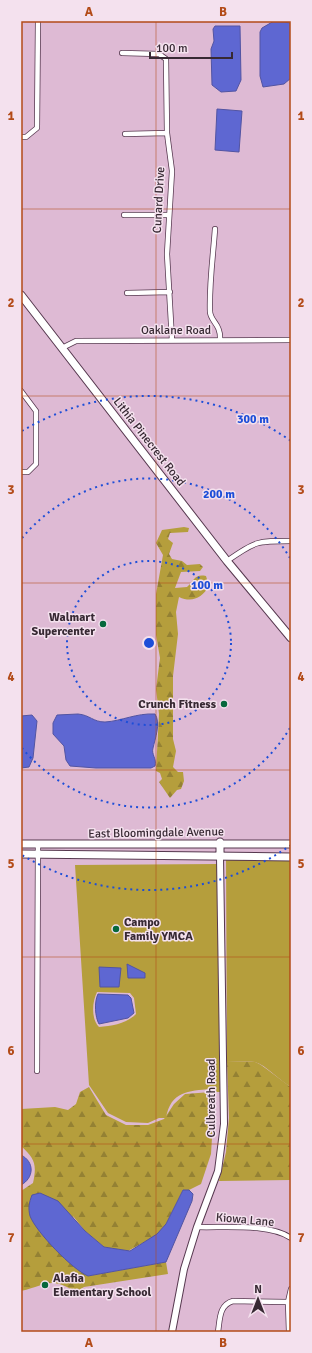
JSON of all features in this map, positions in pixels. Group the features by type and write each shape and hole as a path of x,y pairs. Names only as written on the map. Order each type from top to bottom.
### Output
{"main road":[{"name":"Lithia Pinecrest Road","path":"21,295 228,561 291,638"},
{"name":"East Bloomingdale Avenue","path":"21,844 138,845 220,842 291,844"},
{"path":"220,842 220,857"},
{"name":"East Bloomingdale Avenue","path":"21,854 291,857"}],"street":[{"path":"21,137 26,137 37,128 38,21"},
{"name":"Cunard Drive","path":"122,54 159,54 166,59 167,133 172,171 167,254 172,340"},
{"path":"124,134 167,133"},
{"path":"124,215 169,215"},
{"path":"215,229 213,262 210,269 210,314 218,326 220,340"},
{"path":"127,293 170,292"},
{"name":"Oaklane Road","path":"62,348 76,340 291,340"},
{"path":"21,391 36,411 36,464 28,472 21,472"},
{"path":"228,561 248,546 262,541 291,541"},
{"path":"37,1071 38,844"},
{"name":"Culbreath Road","path":"172,1332 184,1269 197,1227 218,1171 224,1124 220,857"},
{"name":"Kiowa Lane","path":"197,1227 267,1230 286,1235 291,1238"},
{"path":"289,1332 288,1302 291,1289"},
{"path":"218,1332 221,1309 226,1303 233,1301 288,1302"}],"green space":[{"path":"184,527 189,528 188,532 170,533 168,539 173,543 169,554 172,559 182,561 187,565 200,564 203,567 200,571 181,572 175,588 187,587 195,578 199,576 206,576 209,586 203,594 196,598 188,600 179,597 176,612 178,634 173,676 173,739 176,751 173,767 178,772 183,772 184,781 181,789 177,790 170,798 159,782 162,779 160,773 156,771 159,714 156,689 160,658 156,635 156,594 163,555 156,543 162,530"},
{"path":"226,857 291,858 291,1087 264,1066 255,1062 227,1062"},
{"path":"217,864 220,1092 214,1092 211,1089 188,1092 176,1097 168,1109 166,1118 159,1118 148,1123 126,1122 108,1113 89,1085 75,865","holes":["97,992 130,993 134,998 136,1014 123,1022 99,1027 96,1024 93,1010"]},
{"path":"227,1062 255,1062 291,1087 291,1180 219,1181 226,1152 229,1118"},
{"path":"89,1087 106,1115 126,1125 148,1125 164,1119 174,1104 185,1094 211,1092 214,1105 211,1154 201,1184 189,1190 183,1190 166,1224 157,1235 128,1251 104,1247 85,1231 73,1216 88,1276 166,1262 168,1274 84,1287 76,1292 60,1284 54,1283 43,1284 21,1291 21,1191 33,1183 35,1166 32,1158 21,1146 21,1109 55,1107 68,1110 76,1104 80,1092"}],"shaded area":[{"path":"274,21 291,23 291,78 284,84 263,87 260,76 260,32 262,28"},
{"path":"215,26 240,26 241,80 236,91 221,92 212,85 211,49 214,41 213,29"},
{"path":"217,109 242,111 239,152 215,150"},
{"path":"78,714 97,721 105,722 155,714 158,726 153,750 155,766 151,768 96,768 70,766 66,760 64,746 53,734 53,723 57,715"},
{"path":"32,715 37,721 33,758 29,767 21,768 21,716"},
{"path":"127,964 145,973 145,978 128,978"},
{"path":"99,967 121,968 119,987 100,987"},
{"path":"98,994 128,995 131,998 134,1013 128,1018 99,1024 96,1009"},
{"path":"21,1155 29,1162 31,1170 28,1178 21,1185"},
{"path":"183,1190 189,1190 193,1194 192,1201 166,1262 88,1276 73,1266 56,1250 39,1231 29,1213 32,1195 40,1193 58,1201 85,1231 104,1247 130,1251 157,1234 166,1224"}],"place":[{"name":"Walmart Supercenter","path":"103,624"},
{"name":"Crunch Fitness","path":"224,704"},
{"name":"Campo Family YMCA","path":"116,929"},
{"name":"Alafia Elementary School","path":"45,1285"}]}
